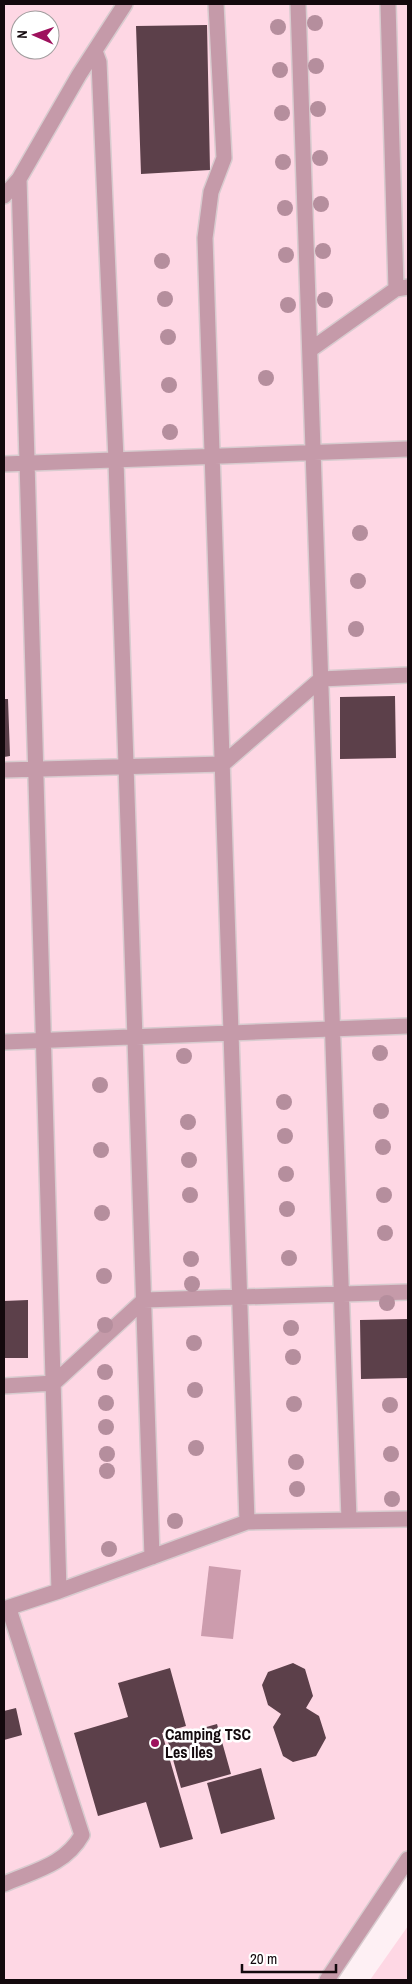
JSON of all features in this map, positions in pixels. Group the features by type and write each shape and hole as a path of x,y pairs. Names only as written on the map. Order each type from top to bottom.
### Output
{"street":[{"path":"4,196 19,179 79,75 125,4"},
{"path":"216,4 224,158 211,192 205,238 247,1522"},
{"path":"298,4 349,1520"},
{"path":"310,350 402,288 388,4"},
{"path":"95,52 99,62 116,460 152,1557"},
{"path":"19,179 60,1591"},
{"path":"4,464 408,449"},
{"path":"4,770 223,764 321,679 408,675"},
{"path":"4,1042 408,1026"},
{"path":"4,1386 54,1383 144,1300 408,1292"},
{"path":"4,1884 60,1860 75,1847 82,1835 6,1609 247,1522 408,1519"},
{"path":"327,1980 408,1859"}],"shaded area":[{"path":"4,4 408,4 408,1859 326,1980 4,1980"},
{"path":"209,1566 241,1570 233,1639 201,1636"},
{"path":"408,1926 408,1980 370,1980"}],"building":[{"path":"207,25 210,170 141,174 136,26"},
{"path":"395,696 396,758 340,759 340,697"},
{"path":"4,699 8,699 10,756 4,757"},
{"path":"28,1300 28,1358 4,1358 4,1301"},
{"path":"408,1319 408,1378 361,1379 360,1320"},
{"path":"293,1663 305,1669 313,1696 306,1708 319,1716 326,1738 316,1756 293,1762 283,1756 273,1727 281,1714 268,1705 262,1685 268,1672"},
{"path":"170,1668 186,1726 162,1733 193,1839 160,1848 146,1802 98,1816 74,1733 128,1717 118,1683"},
{"path":"16,1708 22,1735 4,1740 4,1711"},
{"path":"217,1724 231,1774 181,1788 167,1738"},
{"path":"261,1768 275,1819 221,1834 207,1783"}],"place":[{"name":"Camping TSC Les Iles","path":"155,1743"}]}
